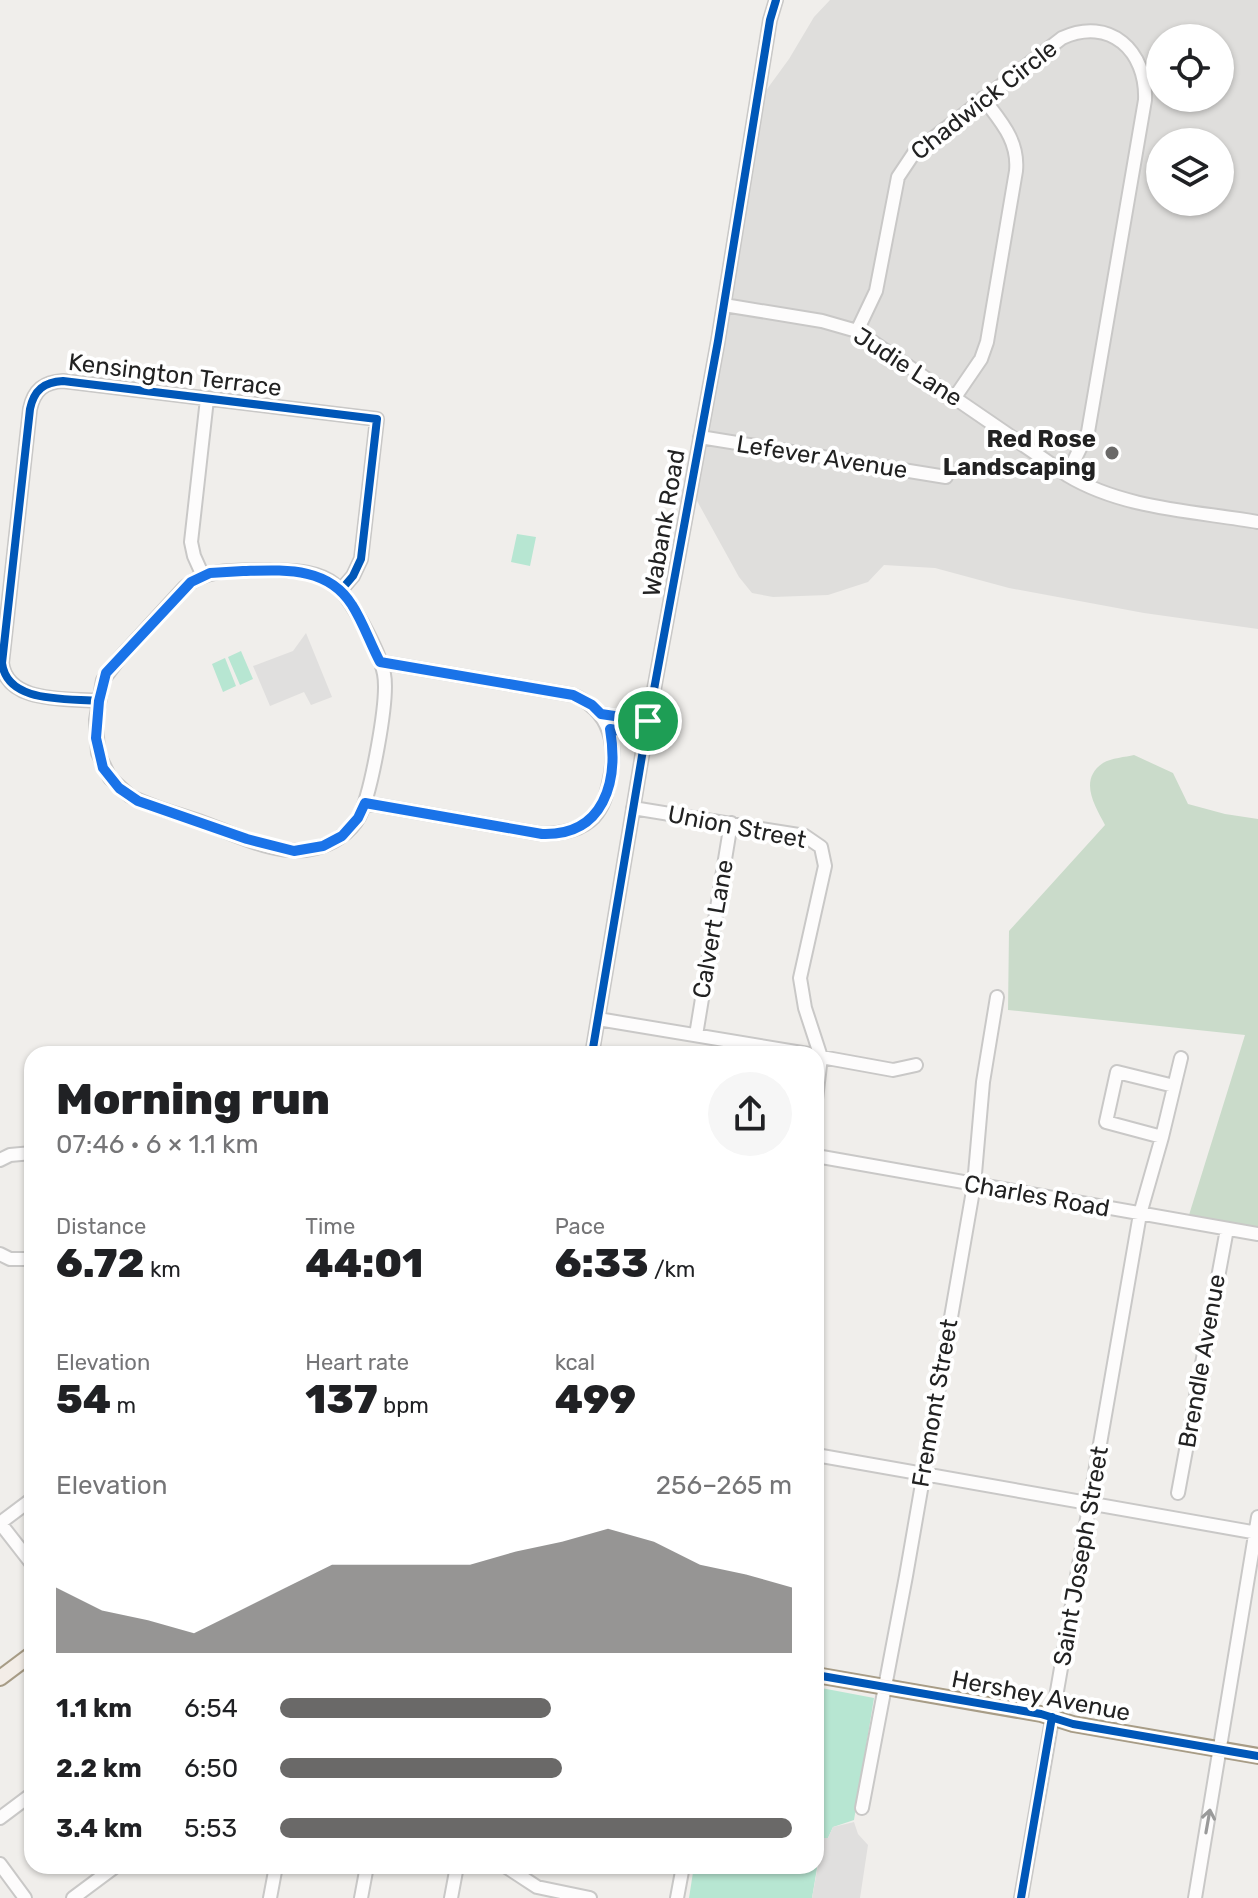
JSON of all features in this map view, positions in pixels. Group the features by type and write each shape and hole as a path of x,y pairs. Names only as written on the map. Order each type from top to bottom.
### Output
{"main road":[{"path":"0,1678 24,1660"},
{"name":"Hershey Avenue","path":"824,1676 1258,1756"}],"street":[{"name":"Wabank Road","path":"593,1046 648,721 724,305 770,20 776,0"},
{"name":"Chadwick Circle","path":"857,331 876,291 900,171 914,153 1052,45 1079,31 1103,33 1120,40 1135,55 1145,82 1145,100 1088,432 1067,475"},
{"path":"955,397 981,359 987,342 1016,171 1017,159 1008,131 983,98"},
{"name":"Judie Lane","path":"724,305 822,321 857,331 1067,475 1099,492 1125,500 1258,522"},
{"name":"Kensington Terrace","path":"99,701 27,693 13,686 3,671 32,401 47,383 63,381 377,419 361,559 341,590"},
{"path":"203,576 191,542 207,399"},
{"name":"Lefever Avenue","path":"700,437 946,477"},
{"path":"222,571 297,571 322,576 341,590 352,605 385,676 383,713 365,803 358,818 342,836 323,846 294,851 247,839 138,801 110,778 100,759 96,738 99,701 106,673 185,587 203,576 222,571"},
{"path":"365,803 542,834 565,833 593,818 604,803 614,751 610,729 601,714 580,697 380,662"},
{"path":"601,714 648,721"},
{"path":"610,729 646,735"},
{"name":"Union Street","path":"633,808 805,836 816,841 824,853 825,866 800,978 813,1046"},
{"name":"Calvert Lane","path":"696,1035 731,823"},
{"name":"Fremont Street","path":"862,1808 974,1185 983,1082 997,997"},
{"path":"598,1019 761,1046"},
{"path":"824,1057 893,1070 916,1065"},
{"name":"Saint Joseph Street","path":"1021,1898 1140,1214 1181,1058"},
{"path":"1162,1137 1106,1122 1117,1072 1174,1086"},
{"path":"0,1160 24,1154"},
{"name":"Charles Road","path":"824,1157 1258,1234"},
{"name":"Brendle Avenue","path":"1178,1493 1227,1229"},
{"path":"0,1254 10,1259 24,1259"},
{"path":"824,1456 1257,1532"},
{"path":"24,1505 0,1523 24,1554"},
{"path":"1195,1898 1258,1517"},
{"path":"0,1818 24,1800"},
{"path":"0,1864 25,1898"},
{"path":"73,1898 105,1874"},
{"path":"270,1898 274,1874"},
{"path":"361,1898 366,1874"},
{"path":"451,1898 456,1874"},
{"path":"517,1874 537,1887 590,1898"},
{"path":"677,1898 682,1874"}],"shaded area":[{"path":"830,0 1258,0 1258,629 1144,613 1009,588 935,568 884,565 868,582 828,595 773,597 752,593 739,577 696,499 712,396 729,317 762,96 814,17"},
{"path":"306,633 332,697 311,705 304,692 270,706 253,666 293,651"},
{"path":"854,1822 858,1834 868,1845 860,1898 812,1898 816,1874 824,1874 824,1838 828,1838 833,1827"}],"green space":[{"path":"517,534 536,537 530,566 511,562"},
{"path":"241,651 253,679 240,685 228,657"},
{"path":"225,658 236,686 223,692 212,664"},
{"path":"1134,755 1173,773 1188,804 1258,819 1258,1227 1189,1215 1245,1035 1008,1010 1009,931 1105,825 1091,793 1091,777 1095,770 1106,761"},
{"path":"824,1689 874,1698 854,1820 833,1827 828,1838 824,1838"},
{"path":"693,1874 816,1874 812,1898 689,1898"}],"cycle path":[{"path":"593,1046 644,744 718,341 770,20 776,0"},
{"path":"99,701 26,692 6,676 2,663 30,409 37,392 45,385 63,381 377,419 361,559 353,576 341,590"},
{"path":"824,1676 1258,1756"},
{"path":"1021,1898 1052,1717"}],"place":[{"name":"Red Rose Landscaping","path":"1112,453"}],"route":[{"path":"222,571 297,571 322,576 334,583 352,605 380,662 561,692 580,697 601,714 648,721 646,735 610,729 614,751 604,803 593,818 565,833 542,834 365,803 358,818 342,836 323,846 294,851 247,839 138,801 119,788 103,768 96,738 96,720 106,673 185,587 196,578 222,571"}]}
